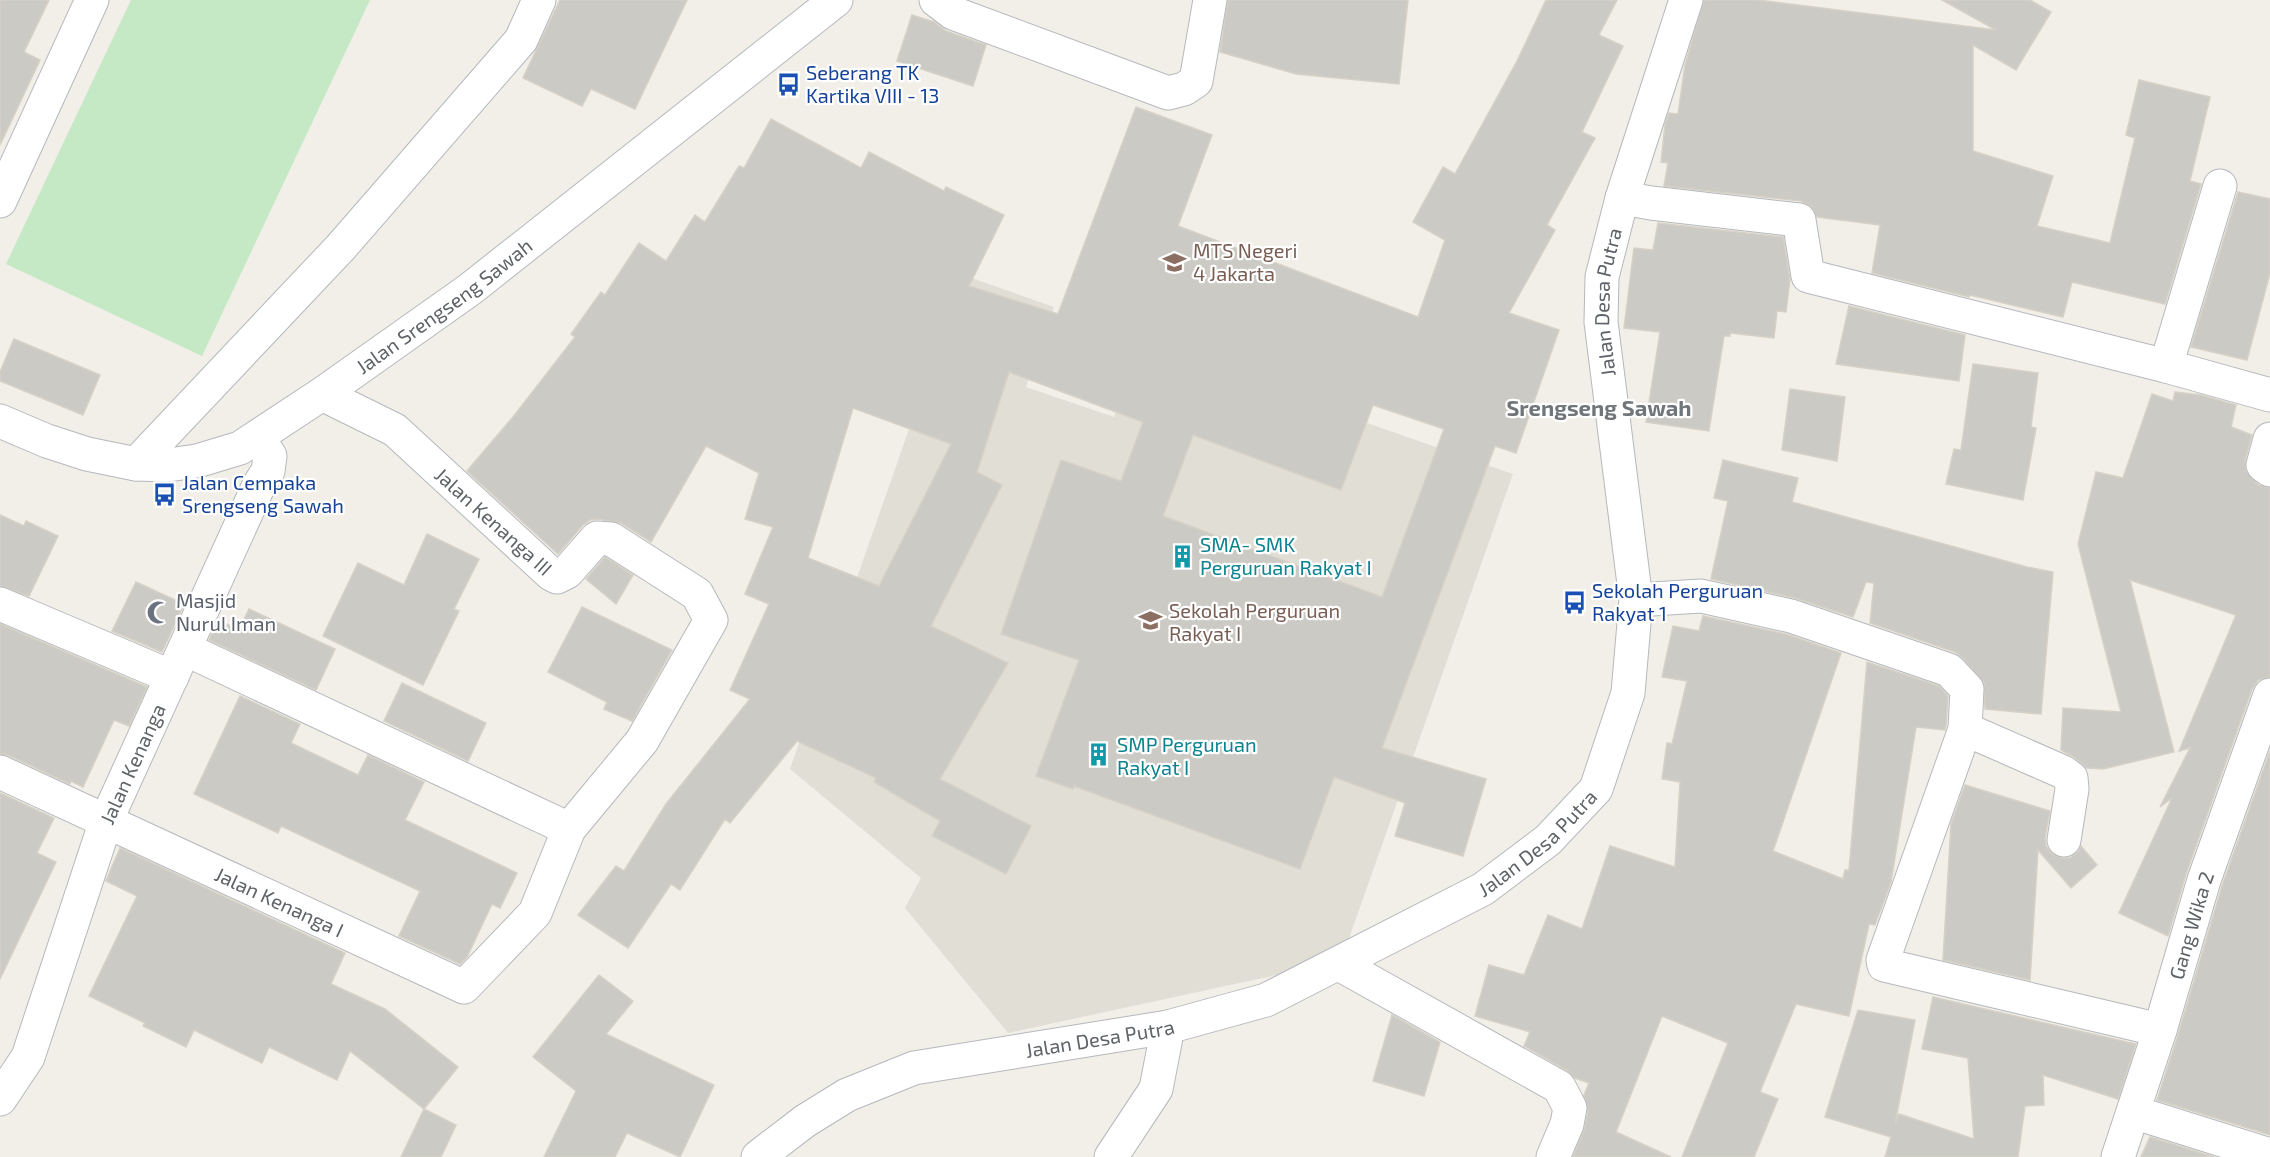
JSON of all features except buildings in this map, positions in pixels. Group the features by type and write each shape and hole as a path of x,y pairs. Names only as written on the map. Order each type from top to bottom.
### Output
{"street":[{"path":"0,201 92,0"},
{"path":"136,464 341,247 521,40 539,0"},
{"name":"Jalan Srengseng Sawah","path":"1,424 87,454 136,464 168,465 197,461 240,448 322,394 469,290 836,0"},
{"path":"936,0 953,13 1168,93 1184,89 1196,81 1210,0"},
{"name":"Jalan Desa Putra","path":"758,1157 805,1121 847,1095 914,1068 1168,1027 1266,1000 1483,889 1548,840 1596,789 1628,693 1636,600 1601,322 1602,277 1622,198 1686,0"},
{"path":"2166,366 2220,186"},
{"path":"1622,198 1652,204 1799,220 1808,276 2166,366 2270,395"},
{"name":"Jalan Kenanga III","path":"322,394 395,430 557,577 567,572 597,538 611,539 697,594 711,620 642,741 569,829"},
{"name":"Jalan Kenanga","path":"0,1099 28,1057 106,821 259,484 268,471 270,456 258,437"},
{"path":"2270,439 2263,465 2270,470"},
{"path":"1636,600 1701,597 1791,616 1949,670 1966,689 1965,729 1883,960 1884,965 2160,1030"},
{"path":"0,604 178,663 569,829"},
{"name":"Gang Wika 2","path":"2118,1157 2160,1030 2204,880 2270,695"},
{"path":"1965,729 2063,772 2071,778 2073,783 2064,840"},
{"name":"Jalan Kenanga I","path":"0,772 464,987 535,913 569,829"},
{"path":"1339,964 1559,1087 1570,1108 1567,1124 1553,1157"},
{"path":"1111,1157 1156,1089 1168,1027"},
{"path":"2133,1112 2270,1155"}],"shaded area":[{"name":"Sekolah Perguruan Rakyat I","path":"963,275 1054,307 1026,387 1114,417 1141,344 1513,474 1341,961 1008,1033 905,908 921,878 790,769"}],"green space":[{"path":"131,0 370,0 202,356 6,264"}],"place":[{"name":"Seberang TK Kartika VIII - 13","path":"788,84"},
{"name":"MTS Negeri 4 Jakarta","path":"1175,262"},
{"name":"Jalan Cempaka Srengseng Sawah","path":"164,494"},
{"name":"SMA- SMK Perguruan Rakyat I","path":"1182,556"},
{"name":"Sekolah Perguruan Rakyat 1","path":"1574,602"},
{"name":"Masjid Nurul Iman","path":"158,612"},
{"name":"Sekolah Perguruan Rakyat I","path":"1151,621"},
{"name":"SMP Perguruan Rakyat I","path":"1099,755"}],"district":[{"name":"Srengseng Sawah","path":"1599,407"}]}
